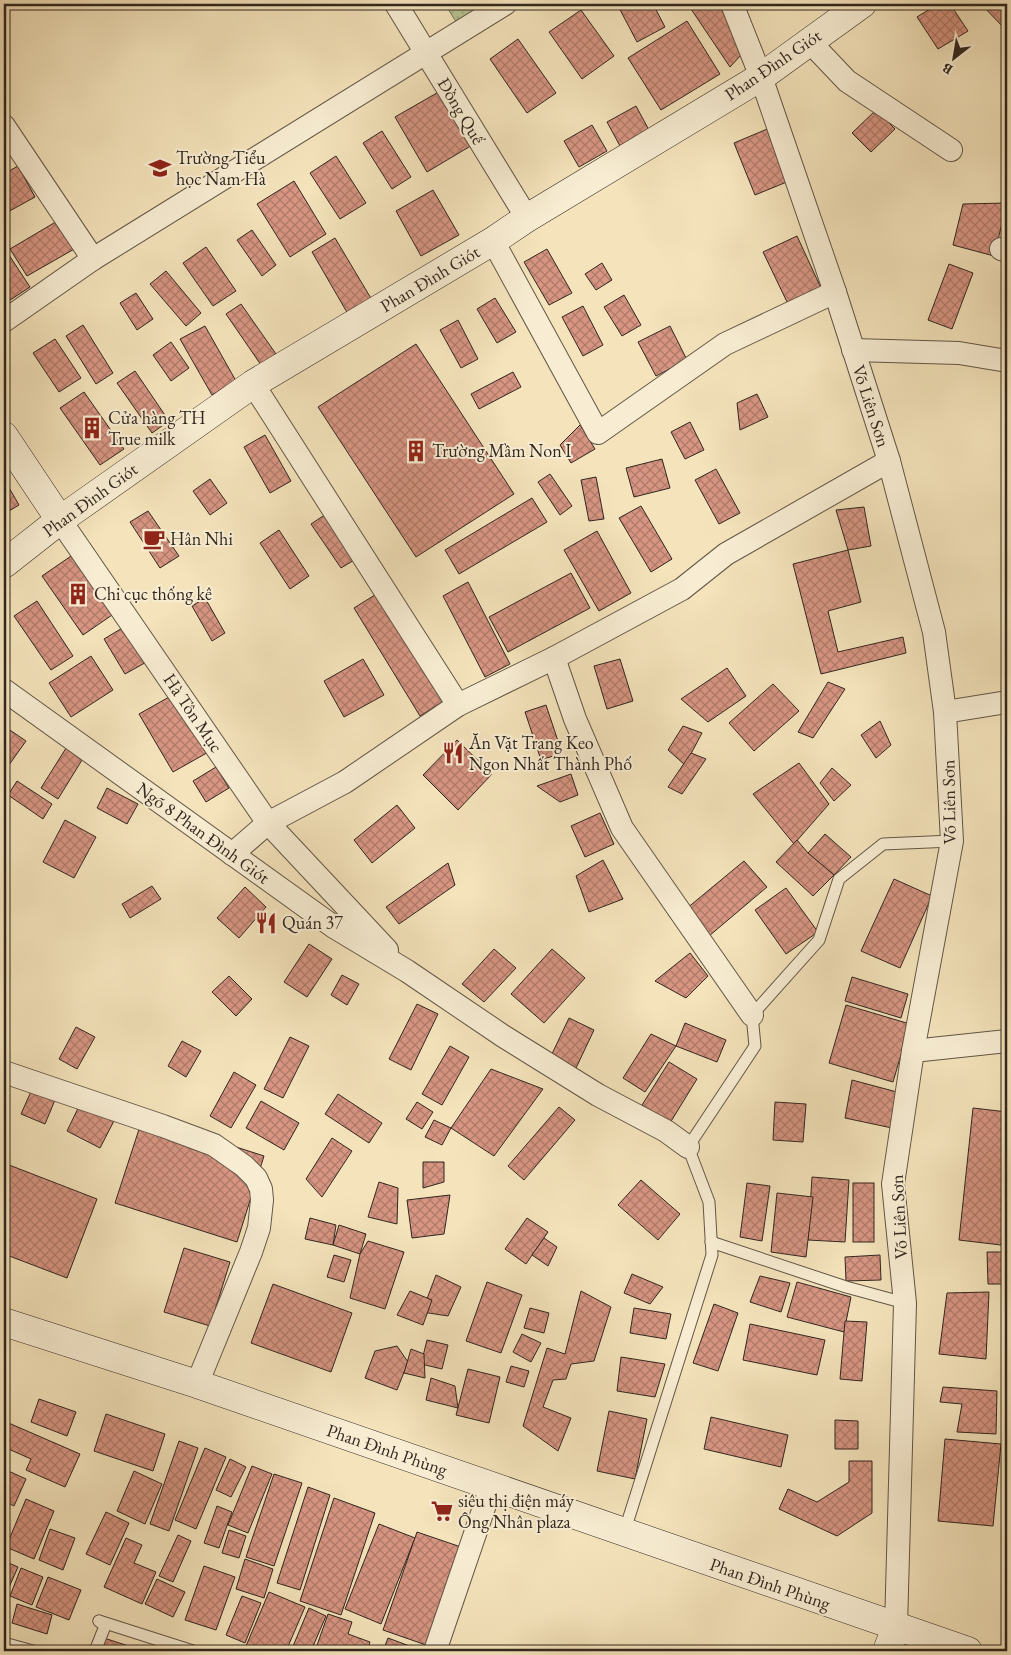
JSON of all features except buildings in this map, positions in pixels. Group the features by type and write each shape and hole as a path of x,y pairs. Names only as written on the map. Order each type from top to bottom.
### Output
{"street":[{"name":"Đồng Quế","path":"396,4 527,218"},
{"path":"4,321 93,259 505,4"},
{"name":"Võ Liên Sơn","path":"732,4 761,77 835,292 889,461 934,632 945,712 952,842 913,1051 893,1184 905,1304 891,1639"},
{"name":"Phan Đình Giót","path":"4,564 60,520 253,384 493,242 527,218 761,77 862,4"},
{"path":"809,41 848,81 950,150"},
{"path":"4,126 93,259"},
{"path":"493,242 598,433 725,344 835,292"},
{"path":"853,350 959,353 1007,361"},
{"path":"253,384 458,705"},
{"name":"Hà Tôn Mục","path":"4,436 268,823 407,971"},
{"path":"232,854 268,823 345,782 458,705 554,658 682,589 726,554 889,461"},
{"path":"554,658 575,719 622,828 752,1014"},
{"name":"Ngõ 8 Phan Đình Giót","path":"4,690 334,927 407,971"},
{"path":"945,712 1007,702"},
{"path":"407,971 519,1046 598,1095 666,1131 688,1147"},
{"path":"913,1051 1007,1041"},
{"path":"4,1072 163,1126 214,1146 244,1166 256,1178 261,1189 262,1200 259,1228 197,1384"},
{"name":"Phan Đình Phùng","path":"4,1322 197,1384 624,1533 891,1639 968,1651"},
{"path":"435,1651 491,1487"}],"lane":[{"path":"624,1533 712,1255 709,1202 688,1147 755,1046 752,1014 819,940 839,879 883,844 952,842"},
{"path":"711,1242 846,1287 905,1304"},
{"path":"95,1651 105,1626 99,1621 192,1651"},
{"path":"4,1642 33,1651"}],"green space":[{"path":"445,4 495,4 458,25"}],"place":[{"name":"Trường Tiểu học Nam Hà","path":"160,168"},
{"name":"Cửa hàng TH True milk","path":"92,428"},
{"name":"Trường Mầm Non I","path":"416,451"},
{"name":"Hân Nhi","path":"154,539"},
{"name":"Chi cục thống kê","path":"78,594"},
{"name":"Ăn Vặt Trang Keo Ngon Nhất Thành Phố","path":"453,753"},
{"name":"Quán 37","path":"266,923"},
{"name":"siêu thị điện máy Ông Nhân plaza","path":"442,1511"}]}
